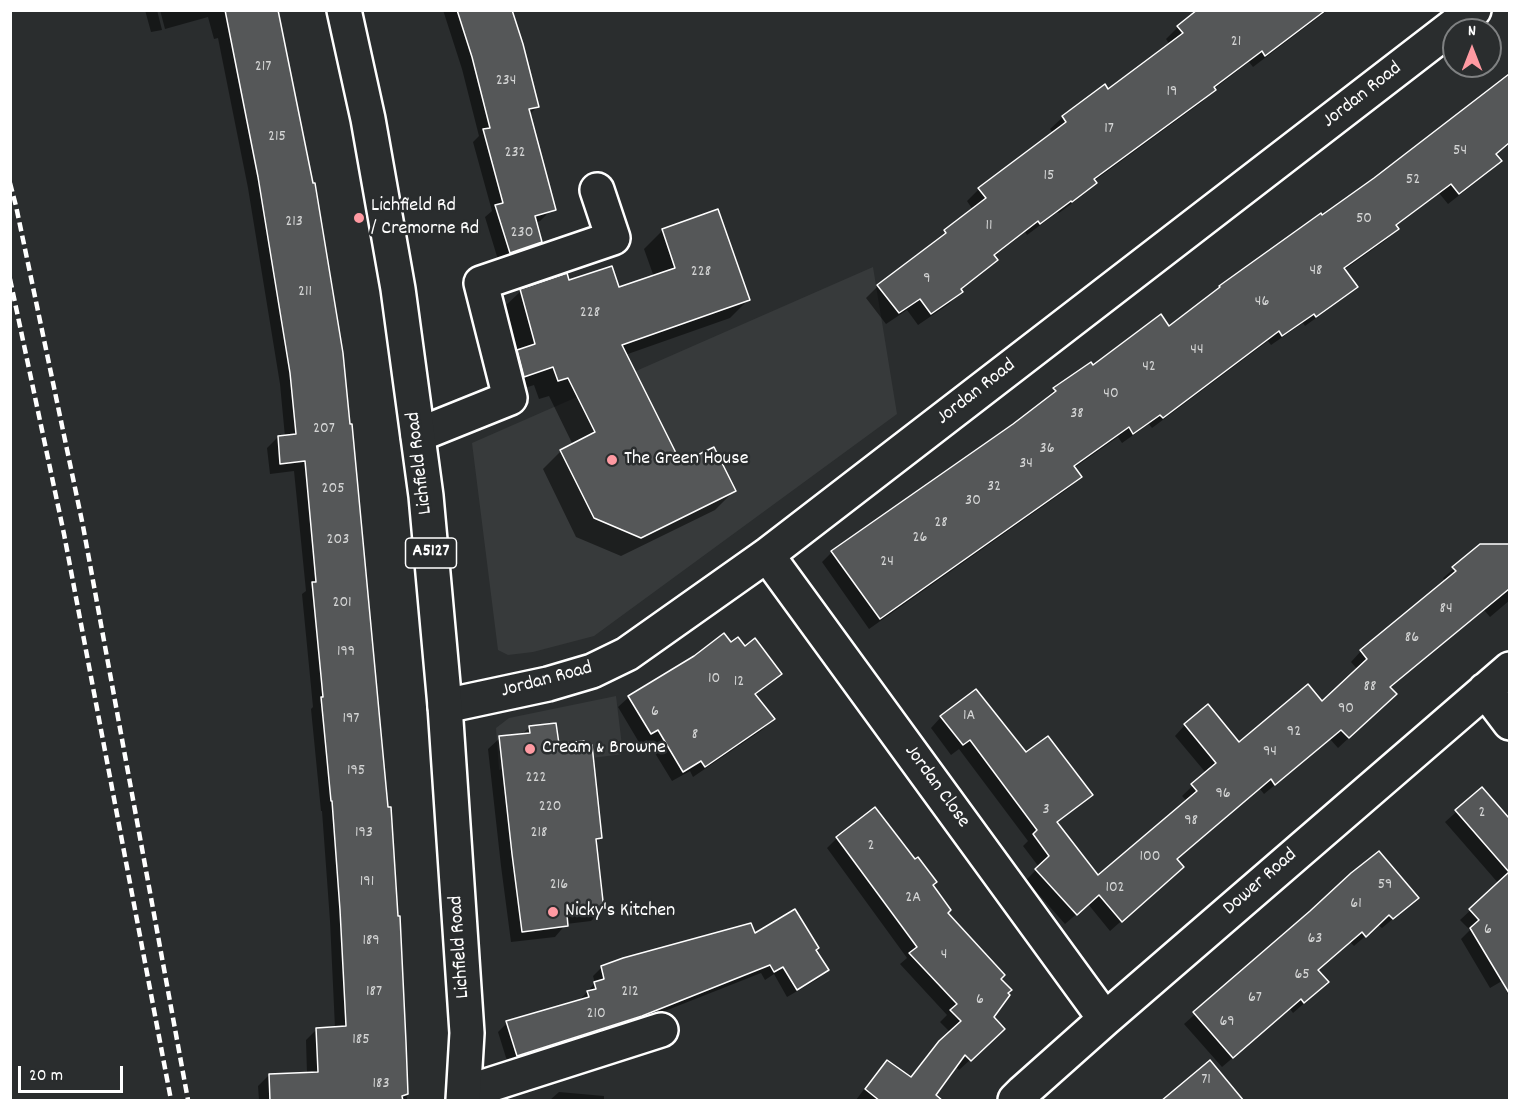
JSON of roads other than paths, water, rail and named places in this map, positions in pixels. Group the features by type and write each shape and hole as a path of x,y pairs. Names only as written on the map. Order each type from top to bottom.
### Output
{"street":[{"name":"Lichfield Road","path":"345,10 368,119 394,266 427,508 445,706 467,1033 463,1097"},
{"name":"Jordan Road","path":"445,706 592,672 627,654 767,555 1474,10"},
{"path":"418,435 510,398 481,283 613,238 597,190"},
{"name":"Jordan Close","path":"767,555 1105,1018"},
{"name":"Dower Road","path":"1015,1101 1105,1018 1509,669"},
{"path":"1485,690 1509,723"},
{"path":"463,1097 661,1030"}],"railway":[{"path":"10,183 83,526 188,1100"},
{"path":"10,279 64,534 171,1100"}],"place":[{"name":"Lichfield Rd / Cremorne Rd","path":"359,218"},
{"name":"The Green House","path":"612,460"},
{"name":"Cream & Browne","path":"530,749"},
{"name":"Nicky's Kitchen","path":"553,912"}]}
